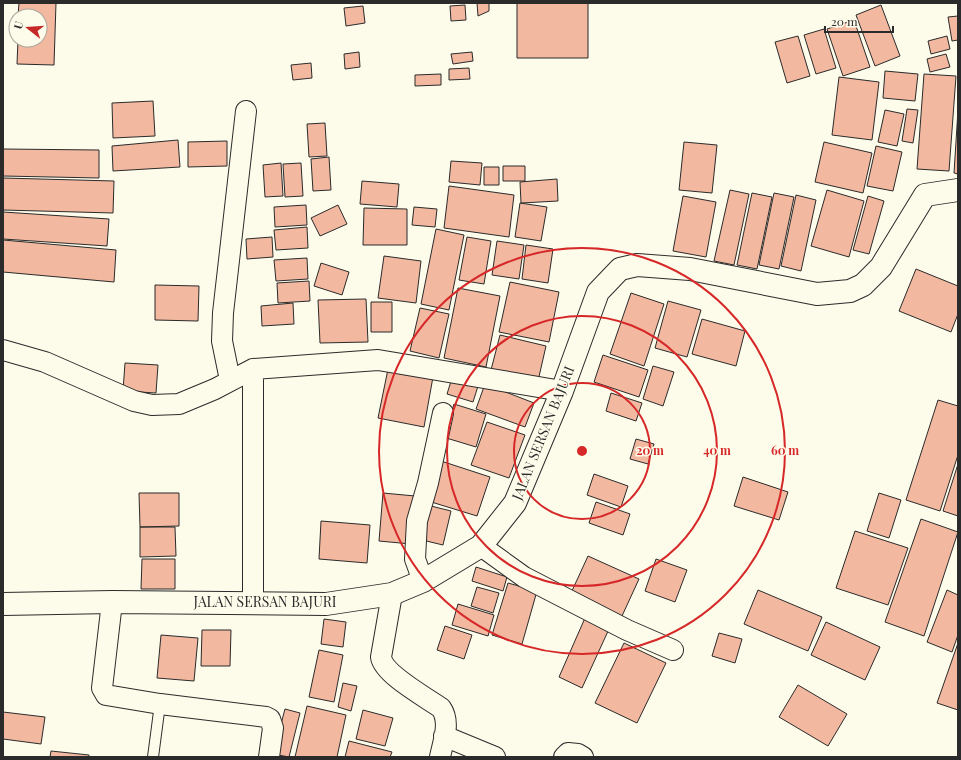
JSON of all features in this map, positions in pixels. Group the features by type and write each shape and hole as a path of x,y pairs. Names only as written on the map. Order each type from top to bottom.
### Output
{"main road":[{"name":"JALAN SERSAN BAJURI","path":"3,604 112,602 326,604 392,594 423,581 481,546 515,503 562,391 598,292 620,269 637,265 690,269 817,294 850,290 863,285 881,267 925,195 958,190"}],"street":[{"path":"230,380 222,341 223,313 246,111"},
{"path":"3,350 45,362 134,401 152,405 179,404 215,389 253,369 378,360 562,391"},
{"path":"253,369 253,604"},
{"path":"423,581 415,559 417,521 428,483 443,413"},
{"path":"481,546 524,577 627,630 673,650"},
{"path":"392,594 381,662 390,672 441,708 446,718 440,757"},
{"path":"112,602 103,692 109,697 266,717 270,719 273,728 269,757"},
{"path":"444,736 495,757"},
{"path":"564,757 568,752 583,757"}],"lane":[{"path":"153,757 160,704"}],"building":[{"path":"19,3 56,3 54,65 17,64 18,48 48,48 48,8 19,8"},
{"path":"477,3 489,3 489,11 478,16"},
{"path":"517,3 588,3 588,58 517,58"},
{"path":"465,5 466,20 451,21 450,6"},
{"path":"881,5 900,56 875,66 856,15"},
{"path":"363,6 365,23 346,26 344,8"},
{"path":"958,16 958,40 952,41 948,17"},
{"path":"854,20 870,67 843,76 827,29"},
{"path":"824,29 836,68 816,74 804,35"},
{"path":"798,36 810,76 787,83 775,42"},
{"path":"947,36 950,49 931,54 928,41"},
{"path":"359,52 360,67 345,69 344,54"},
{"path":"472,52 473,61 453,64 451,54"},
{"path":"946,54 950,67 930,72 927,59"},
{"path":"311,63 312,78 293,80 291,65"},
{"path":"469,68 470,79 449,80 449,69"},
{"path":"885,71 918,74 915,101 883,98"},
{"path":"441,74 441,85 415,86 415,75"},
{"path":"924,74 956,76 949,171 917,169"},
{"path":"839,77 879,82 872,140 832,135"},
{"path":"153,101 155,136 113,138 112,103"},
{"path":"907,109 918,110 913,143 902,141"},
{"path":"885,110 904,114 897,146 878,142"},
{"path":"958,110 958,174 954,173"},
{"path":"325,123 327,156 309,157 307,124"},
{"path":"178,140 180,167 113,171 112,146"},
{"path":"227,141 227,166 188,167 188,142"},
{"path":"684,142 717,145 712,193 679,190"},
{"path":"824,142 872,153 863,193 815,182"},
{"path":"876,146 902,152 893,191 867,186"},
{"path":"3,149 99,150 99,178 3,176"},
{"path":"329,157 331,190 313,191 311,159"},
{"path":"451,161 482,163 480,185 449,182"},
{"path":"281,163 283,196 265,197 263,165"},
{"path":"301,163 303,196 285,197 283,164"},
{"path":"503,166 525,166 525,181 503,181"},
{"path":"484,167 499,167 499,185 484,185"},
{"path":"3,178 114,181 113,213 3,210"},
{"path":"557,179 558,201 521,203 520,182"},
{"path":"362,181 399,184 397,207 360,204"},
{"path":"449,186 514,195 509,237 444,228"},
{"path":"730,190 749,194 734,265 714,261"},
{"path":"827,190 864,201 849,257 811,246"},
{"path":"752,193 772,197 757,269 737,265"},
{"path":"774,193 794,197 779,269 759,265"},
{"path":"796,195 816,200 801,271 781,266"},
{"path":"683,196 716,202 706,257 673,251"},
{"path":"868,196 884,201 869,254 853,250"},
{"path":"520,203 547,207 541,241 515,237"},
{"path":"306,205 307,225 275,227 274,207"},
{"path":"338,205 347,224 320,236 311,218"},
{"path":"414,207 437,209 435,227 412,225"},
{"path":"364,208 407,209 407,245 363,245"},
{"path":"3,212 109,219 107,246 3,239"},
{"path":"307,227 308,248 276,250 274,230"},
{"path":"436,229 464,235 449,310 421,304"},
{"path":"272,237 273,257 247,259 246,239"},
{"path":"467,237 491,241 484,284 459,280"},
{"path":"3,240 116,250 114,282 3,272"},
{"path":"497,241 524,245 519,279 492,275"},
{"path":"526,245 553,249 548,283 522,279"},
{"path":"384,256 421,261 416,303 378,298"},
{"path":"307,258 308,279 276,281 274,260"},
{"path":"321,263 349,272 342,295 314,286"},
{"path":"916,269 958,286 958,314 951,332 899,311"},
{"path":"309,281 310,301 278,303 277,283"},
{"path":"510,282 559,292 549,342 499,332"},
{"path":"155,285 199,286 198,321 155,320"},
{"path":"458,288 500,296 486,367 444,358"},
{"path":"631,293 664,304 644,366 610,354"},
{"path":"366,299 368,342 320,343 318,300"},
{"path":"668,301 701,310 687,357 655,348"},
{"path":"371,302 392,302 392,332 371,332"},
{"path":"293,303 294,324 262,326 261,306"},
{"path":"420,308 449,314 439,358 410,351"},
{"path":"702,319 745,331 736,366 692,354"},
{"path":"500,335 546,346 538,381 491,370"},
{"path":"603,355 648,370 639,397 594,382"},
{"path":"125,363 158,365 156,393 123,391"},
{"path":"653,366 674,372 663,406 643,399"},
{"path":"388,369 433,377 424,427 378,418"},
{"path":"452,378 478,386 473,402 447,394"},
{"path":"485,384 534,403 525,427 476,409"},
{"path":"611,393 642,403 636,421 606,411"},
{"path":"938,400 958,406 958,455 940,511 906,500"},
{"path":"454,404 486,414 476,447 443,437"},
{"path":"487,422 525,435 509,478 471,465"},
{"path":"636,439 654,444 648,464 630,459"},
{"path":"441,461 490,477 477,516 428,501"},
{"path":"958,464 958,516 943,511"},
{"path":"594,474 628,486 621,507 587,495"},
{"path":"743,477 788,492 779,520 734,506"},
{"path":"139,493 179,493 179,526 140,527"},
{"path":"383,493 415,496 411,544 379,541"},
{"path":"879,493 901,500 889,538 867,531"},
{"path":"596,502 630,514 623,535 589,523"},
{"path":"427,505 451,511 443,545 418,539"},
{"path":"921,519 958,532 924,636 885,622"},
{"path":"321,521 370,525 367,563 319,559"},
{"path":"140,527 175,527 176,556 140,557"},
{"path":"855,531 908,548 888,605 836,588"},
{"path":"588,556 639,579 622,616 571,593"},
{"path":"142,559 175,559 175,589 141,589"},
{"path":"656,559 687,570 675,602 645,591"},
{"path":"476,567 507,577 503,591 472,581"},
{"path":"508,583 537,591 522,644 492,635"},
{"path":"477,587 499,593 493,613 471,606"},
{"path":"758,590 822,617 808,651 744,624"},
{"path":"947,590 958,595 958,635 952,652 927,642"},
{"path":"458,604 494,615 488,636 452,625"},
{"path":"585,618 609,629 582,688 559,677"},
{"path":"324,619 346,622 343,647 321,644"},
{"path":"826,622 880,647 865,680 811,655"},
{"path":"445,626 472,635 464,659 437,650"},
{"path":"202,630 231,630 230,666 201,666"},
{"path":"719,633 742,639 735,663 712,656"},
{"path":"161,635 198,638 194,681 157,678"},
{"path":"624,643 666,663 637,723 595,703"},
{"path":"958,643 958,710 937,703"},
{"path":"319,650 343,655 334,702 309,697"},
{"path":"343,683 357,686 351,711 338,707"},
{"path":"798,685 847,714 828,746 779,717"},
{"path":"307,706 346,715 337,757 295,757"},
{"path":"285,709 300,713 289,757 273,754"},
{"path":"363,710 393,718 385,746 356,739"},
{"path":"3,712 45,717 41,744 3,739"},
{"path":"349,741 392,752 390,757 345,757"},
{"path":"51,751 89,755 89,757 50,757"}]}
